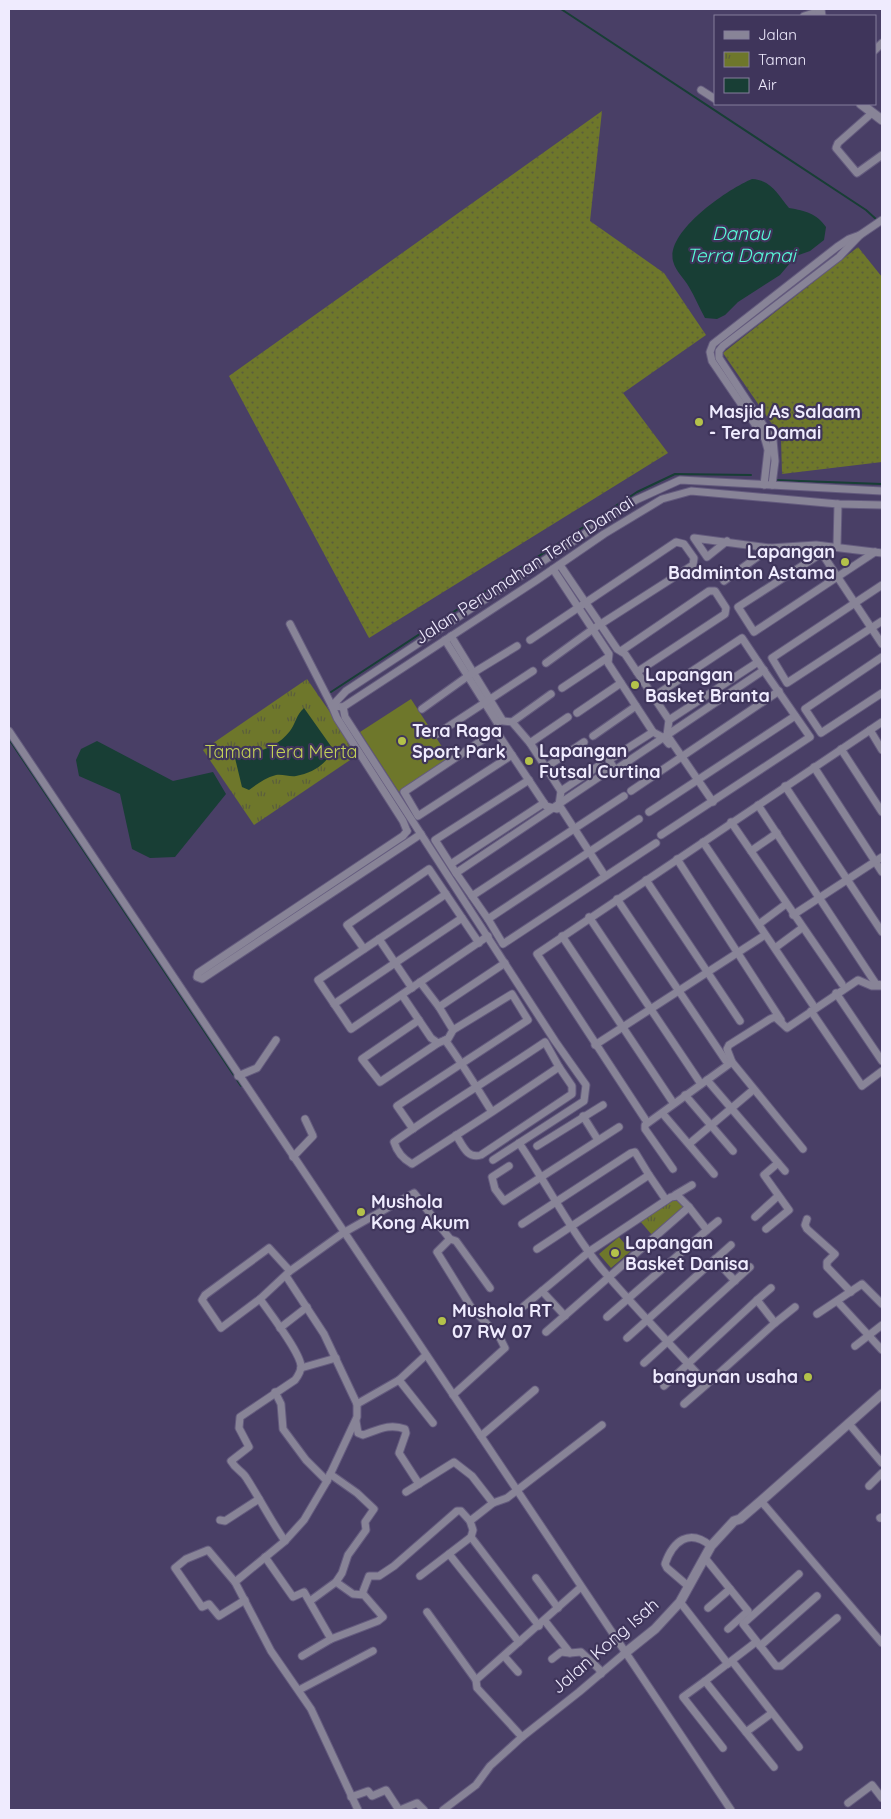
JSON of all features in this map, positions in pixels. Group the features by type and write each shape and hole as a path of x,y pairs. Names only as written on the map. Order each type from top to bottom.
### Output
{"street":[{"path":"808,15 821,12"},
{"path":"700,90 714,98"},
{"path":"862,105 882,120"},
{"path":"872,114 838,143 836,148 857,173 882,154"},
{"path":"768,485 768,450 765,439 712,360 710,352 713,344 849,239 860,235 882,220"},
{"name":"Jalan Perumahan Terra Damai","path":"332,706 346,691 648,492 680,480 882,491"},
{"name":"Jalan Perumahan Terra Damai","path":"343,707 630,517 662,499 691,491 838,504 882,505"},
{"path":"837,548 838,504"},
{"path":"728,541 770,548 816,545 879,552"},
{"path":"530,640 676,542 684,544 694,558 693,565 593,629 546,663"},
{"path":"816,545 882,644"},
{"path":"724,581 770,548"},
{"path":"822,553 738,607 754,632 879,552"},
{"path":"560,564 600,625 619,650 625,654 654,697 668,720 666,737"},
{"path":"553,569 593,629 608,656 608,663 652,732 666,737 712,803"},
{"path":"882,585 772,658 787,683 882,621"},
{"path":"562,688 709,591 715,591 726,608 725,614 637,672"},
{"path":"290,624 337,718 403,821 407,831"},
{"path":"448,638 487,702 512,755 546,806 557,806"},
{"path":"654,697 742,638 810,737 661,835"},
{"path":"422,709 471,674 516,646"},
{"path":"882,657 805,709 821,733 882,693"},
{"path":"668,720 758,662"},
{"path":"652,732 609,760 615,770 764,670"},
{"path":"437,734 533,671"},
{"path":"576,713 621,683"},
{"path":"631,790 779,691"},
{"path":"512,755 418,816 404,792 499,726 512,722 551,694"},
{"path":"332,706 343,707 345,717 586,1085 584,1101 493,1160"},
{"path":"593,736 636,706"},
{"path":"530,743 568,716"},
{"path":"649,812 795,716"},
{"path":"512,722 530,743 561,791"},
{"path":"645,1120 537,956 538,953 882,722"},
{"path":"870,730 882,750"},
{"path":"9,731 238,1076 518,1490 624,1653 731,1810"},
{"path":"545,768 584,742"},
{"path":"841,749 882,812"},
{"path":"456,873 557,806 605,773 600,765 561,791 557,806 604,877"},
{"path":"814,767 882,872"},
{"path":"529,780 435,840 503,944 656,843"},
{"path":"786,786 882,932"},
{"path":"472,896 624,796"},
{"path":"451,864 544,803"},
{"path":"758,805 876,984 882,985"},
{"path":"488,919 638,819"},
{"path":"731,822 842,984"},
{"path":"407,831 403,836 198,973 197,977 202,979 421,834"},
{"path":"407,831 421,834"},
{"path":"751,851 777,833"},
{"path":"703,842 775,948 862,1086 882,1071"},
{"path":"793,915 882,857"},
{"path":"677,859 783,1024"},
{"path":"364,949 347,925 429,869 479,943"},
{"path":"646,880 740,1021"},
{"path":"446,894 318,980 351,1029 488,936"},
{"path":"617,899 678,990 729,1061 803,1149"},
{"path":"758,924 786,904"},
{"path":"590,917 704,1082 732,1108 785,1171"},
{"path":"334,1004 462,918"},
{"path":"775,948 802,928"},
{"path":"595,1045 765,934"},
{"path":"562,936 624,1026 672,1101"},
{"path":"379,939 412,988"},
{"path":"439,1007 505,963"},
{"path":"729,1061 727,1049 729,1045 770,1019 775,1017 787,1028 812,1008 858,980 872,986 882,985"},
{"path":"420,982 453,1030"},
{"path":"836,993 882,1061"},
{"path":"413,1129 397,1106 528,1020 512,994 453,1030 445,1040 380,1082 362,1058 419,1020"},
{"path":"402,995 438,1043"},
{"path":"238,1076 257,1068 276,1040"},
{"path":"445,1040 462,1062 492,1112"},
{"path":"456,1136 469,1155 474,1157 481,1155 572,1094 572,1086 545,1042 394,1142 397,1150 405,1160 412,1164 559,1066"},
{"path":"674,1169 645,1129 645,1125 663,1114 729,1061"},
{"path":"689,1144 753,1090"},
{"path":"685,1095 733,1151"},
{"path":"537,1146 603,1105"},
{"path":"663,1114 714,1174"},
{"path":"583,1116 598,1140"},
{"path":"293,1157 313,1136 305,1119"},
{"path":"510,1166 492,1177 495,1189 504,1201 619,1127"},
{"path":"520,1143 572,1226 610,1277 707,1384"},
{"path":"522,1224 630,1153 635,1152 666,1200"},
{"path":"766,1229 789,1210 764,1175 778,1163"},
{"path":"537,1249 649,1175"},
{"path":"524,1306 590,1251 666,1200 692,1185"},
{"path":"418,1484 399,1454 406,1433 405,1429 394,1426 385,1427 363,1435 358,1433 356,1421 357,1404 336,1358 288,1274 269,1248 202,1298 220,1328 260,1299 288,1274 344,1234 414,1193 450,1239 456,1240 490,1288"},
{"path":"675,1195 681,1198 689,1207 706,1230"},
{"path":"755,1217 778,1196"},
{"path":"546,1332 689,1207"},
{"path":"807,1219 805,1225 807,1229 835,1254 827,1262 827,1267 850,1292"},
{"path":"607,1317 718,1221"},
{"path":"450,1239 437,1252 465,1299 503,1342 505,1348 453,1394"},
{"path":"627,1338 731,1245"},
{"path":"716,1259 735,1281"},
{"path":"644,1363 750,1267"},
{"path":"817,1314 838,1302 862,1284 882,1304"},
{"path":"664,1386 770,1288"},
{"path":"542,1291 565,1316"},
{"path":"260,1299 280,1328 299,1360 301,1368 295,1380 240,1416 239,1428 249,1447 231,1461 237,1471 246,1476 285,1541"},
{"path":"757,1300 775,1323"},
{"path":"838,1302 882,1350"},
{"path":"280,1328 307,1307"},
{"path":"684,1404 794,1307"},
{"path":"855,1346 882,1325"},
{"path":"357,1404 399,1380 426,1355"},
{"path":"301,1368 336,1358"},
{"path":"399,1380 433,1423"},
{"path":"481,1436 535,1390"},
{"path":"275,1392 282,1404 283,1429 306,1460 328,1478 374,1508 364,1522 366,1530 348,1554 342,1573 336,1582 310,1601"},
{"name":"Jalan Kong Isah","path":"443,1810 472,1789 490,1766 522,1738 655,1629 680,1602 711,1546 734,1521 740,1519 850,1425 882,1394"},
{"path":"235,1582 285,1541 304,1520 328,1478 356,1421"},
{"path":"470,1521 492,1503 507,1498 518,1490 602,1425"},
{"path":"850,1425 882,1463"},
{"path":"406,1492 455,1462 472,1476 492,1503"},
{"path":"868,1486 882,1473"},
{"path":"220,1520 226,1520 259,1499"},
{"path":"761,1501 882,1642"},
{"path":"362,1594 369,1576 378,1576 394,1566 457,1511 460,1512 470,1521 473,1530 471,1537 420,1576"},
{"path":"471,1537 542,1623 570,1653"},
{"path":"688,1586 666,1568 665,1564 669,1556 683,1540 691,1537 701,1538 711,1546"},
{"path":"245,1600 219,1616 210,1605 202,1607 175,1568 186,1559 207,1550 235,1582 245,1600 271,1652 299,1690 318,1722 358,1810"},
{"path":"449,1554 520,1642"},
{"path":"265,1557 292,1596 303,1592 331,1639"},
{"path":"705,1558 748,1611 728,1629"},
{"path":"799,1574 744,1622 743,1626 776,1666 780,1666 837,1618"},
{"path":"536,1578 558,1608"},
{"path":"302,1656 331,1639 383,1618 383,1615 362,1594 353,1594 336,1582"},
{"path":"476,1680 581,1587"},
{"path":"708,1608 730,1589"},
{"path":"723,1748 683,1697 758,1644 817,1596"},
{"path":"680,1602 799,1747"},
{"path":"427,1612 476,1680 476,1688 522,1738"},
{"path":"299,1690 373,1651"},
{"path":"552,1659 561,1652 581,1652 599,1669 601,1674"},
{"path":"504,1656 518,1672"},
{"path":"705,1681 774,1767"},
{"path":"746,1732 772,1713"},
{"path":"848,1803 872,1785 882,1798"},
{"path":"351,1796 368,1791 372,1796 386,1790 399,1810 417,1803 424,1810"}],"green space":[{"path":"602,111 590,221 664,273 706,335 623,393 668,453 369,638 229,376"},
{"path":"858,247 882,277 882,462 782,474 781,437 723,353"},
{"name":"Taman Tera Merta","path":"307,679 359,754 254,825 203,750"},
{"name":"Tera Raga Sport Park","path":"411,699 450,759 399,792 360,732"},
{"path":"676,1198 684,1206 652,1235 640,1221"},
{"name":"Lapangan Basket Danisa","path":"619,1237 631,1251 611,1268 599,1254"}],"water":[{"name":"Danau Terra Damai","path":"752,179 769,185 789,208 806,212 818,219 826,227 824,240 810,251 796,256 780,275 738,302 725,315 717,319 705,318 689,287 674,265 673,249 679,237 701,212 741,184"},
{"path":"304,708 333,749 327,759 319,767 302,775 276,775 265,779 249,790 242,787 235,758 265,749 278,742 290,731 299,713"},
{"path":"97,741 173,781 213,772 226,794 175,857 150,858 132,849 120,794 79,776 76,760 81,749"}],"waterway":[{"path":"561,9 866,210 877,220"},
{"path":"331,692 637,492 675,474 751,475"},
{"path":"774,480 882,484"},
{"path":"9,739 241,1086"}],"place":[{"name":"Masjid As Salaam - Tera Damai","path":"699,422"},
{"name":"Lapangan Badminton Astama","path":"845,562"},
{"name":"Lapangan Basket Branta","path":"635,685"},
{"name":"Tera Raga Sport Park","path":"402,741"},
{"name":"Lapangan Futsal Curtina","path":"529,761"},
{"name":"Mushola Kong Akum","path":"361,1212"},
{"name":"Lapangan Basket Danisa","path":"615,1253"},
{"name":"Mushola RT 07 RW 07","path":"442,1321"},
{"name":"bangunan usaha","path":"808,1377"}]}
